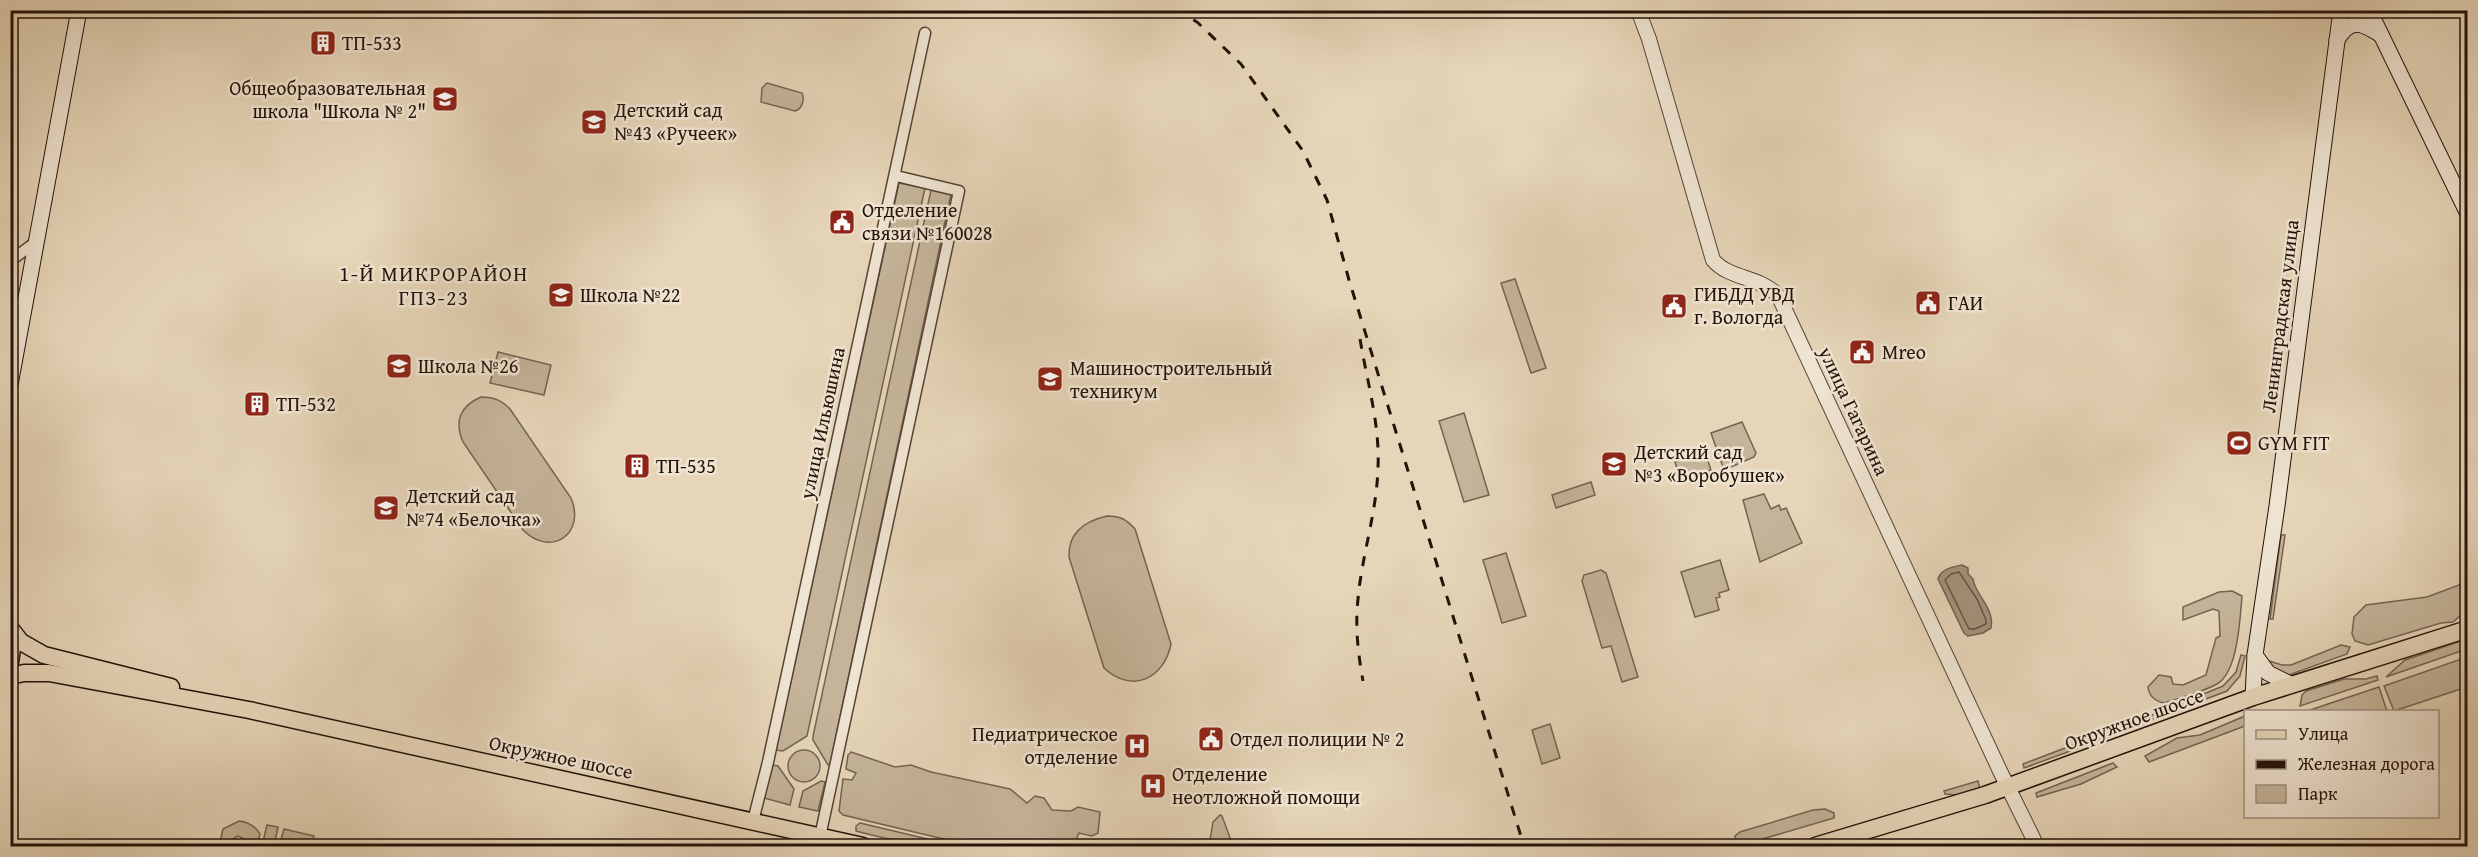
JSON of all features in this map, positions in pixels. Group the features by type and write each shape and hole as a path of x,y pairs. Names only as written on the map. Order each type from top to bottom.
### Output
{"main road":[{"path":"10,385 79,10"},
{"name":"Ленинградская улица","path":"2253,697 2254,655 2277,506 2341,10"},
{"path":"2369,10 2468,213"},
{"path":"2337,41 2343,31 2354,24 2362,24 2381,35"},
{"path":"10,629 13,650 10,662"},
{"name":"Окружное шоссе","path":"10,629 21,642 44,655 138,677 249,710"},
{"name":"Окружное шоссе","path":"1815,846 2008,787 2253,697 2468,629"},
{"path":"2254,655 2268,673 2292,685"},
{"name":"Окружное шоссе","path":"10,676 24,673 49,673 249,710 753,821 819,842 863,846"}],"street":[{"name":"улица Гагарина","path":"1638,10 1649,39 1713,260 1722,269 1769,287 1779,297 2037,846"},
{"name":"улица Ильюшина","path":"753,821 768,762 896,176 925,33"},
{"path":"819,842 959,191 896,176"},
{"path":"10,261 36,242"}],"green space":[{"path":"767,83 802,93 801,106 795,111 761,102 762,88"},
{"path":"899,183 925,188 807,736 783,751 776,750"},
{"path":"931,190 951,194 828,765 813,740 813,736"},
{"path":"1515,279 1546,368 1531,373 1501,283"},
{"path":"498,352 551,365 544,395 490,383"},
{"path":"481,397 497,400 510,409 571,498 574,522 570,531 563,538 554,542 544,542 523,530 463,442 459,427 461,415 468,405"},
{"path":"1464,413 1489,495 1464,502 1439,421"},
{"path":"1742,422 1756,453 1754,457 1724,470 1711,433"},
{"path":"1705,452 1711,470 1681,481 1675,462"},
{"path":"1591,482 1595,495 1556,508 1552,495"},
{"path":"1764,494 1771,509 1779,505 1781,510 1786,508 1802,543 1760,562 1743,500"},
{"path":"1107,516 1122,519 1135,529 1171,644 1162,666 1154,674 1136,681 1115,676 1104,668 1069,557 1071,541 1079,529"},
{"path":"2281,535 2285,535 2273,619 2270,619"},
{"path":"1506,553 1526,616 1502,623 1483,560"},
{"path":"1720,560 1729,590 1719,593 1720,597 1716,598 1719,610 1695,617 1681,572"},
{"path":"1601,570 1606,573 1638,677 1622,682 1611,646 1602,648 1582,581 1584,575"},
{"path":"2467,582 2467,615 2461,615 2453,622 2441,623 2368,645 2355,641 2352,634 2354,617 2366,605 2427,597"},
{"path":"2232,591 2242,596 2240,618 2234,657 2224,678 2217,684 2191,695 2164,703 2155,700 2148,687 2159,675 2171,677 2173,684 2183,685 2206,675 2216,638 2220,636 2219,611 2213,609 2183,620 2183,607 2219,592"},
{"path":"2467,639 2467,649 2386,677 2405,660"},
{"path":"2341,645 2350,647 2347,654 2286,676 2277,674 2266,660 2291,665"},
{"path":"2241,655 2245,656 2240,676 2227,691 2134,726 2132,723 2223,686 2236,672"},
{"path":"2467,657 2467,687 2394,710 2384,686"},
{"path":"2377,676 2378,680 2300,706 2302,695 2306,691 2344,679 2366,679"},
{"path":"2379,687 2387,710 2310,710"},
{"path":"2244,716 2244,726 2149,762 2145,756 2177,738 2200,735"},
{"path":"1550,724 1560,758 1542,764 1532,730"},
{"path":"2115,729 2114,735 2024,768 2023,764"},
{"path":"804,750 815,755 820,766 815,777 804,782 793,777 788,766 793,755"},
{"path":"851,752 895,767 911,765 931,772 1010,789 1027,803 1035,796 1044,798 1052,810 1071,811 1078,807 1100,812 1098,833 1092,836 1079,833 1076,840 1081,846 1002,846 982,843 973,846 843,815 839,811 843,779 852,780 856,773 846,769 848,755"},
{"path":"2113,763 2117,767 2081,784 2037,797 2036,793"},
{"path":"773,765 778,766 794,789 790,805 764,798"},
{"path":"821,781 825,782 818,811 799,807 803,791"},
{"path":"1978,781 1980,789 1957,795 1945,794 1944,791"},
{"path":"1825,809 1834,813 1834,818 1749,843 1736,840 1735,836 1740,832 1813,810"},
{"path":"1220,815 1233,846 1209,846 1213,822"},
{"path":"239,821 249,823 258,831 260,834 257,846 248,846 247,840 238,836 233,839 231,846 219,846 223,829"},
{"path":"860,823 957,846 919,844 856,831 856,826"},
{"path":"267,825 278,827 274,846 262,846"},
{"path":"284,829 314,836 312,846 280,843"}],"water":[{"path":"1962,565 1968,568 1968,574 1988,608 1991,621 1991,628 1983,633 1968,636 1964,633 1938,579 1944,571"}],"railway":[{"path":"1176,10 1197,22 1241,64 1303,151 1327,200 1349,280 1524,846"},
{"path":"1360,339 1375,419 1378,451 1375,500 1357,609 1363,681"}],"place":[{"name":"ТП-533","path":"323,43"},
{"name":"Общеобразовательная школа \"Школа № 2\"","path":"445,99"},
{"name":"Детский сад №43 «Ручеек»","path":"594,122"},
{"name":"Отделение связи №160028","path":"842,222"},
{"name":"Школа №22","path":"561,295"},
{"name":"ГАИ","path":"1928,303"},
{"name":"ГИБДД УВД г. Вологда","path":"1674,306"},
{"name":"Mreo","path":"1862,352"},
{"name":"Школа №26","path":"399,366"},
{"name":"Машиностроительный техникум","path":"1050,379"},
{"name":"ТП-532","path":"257,404"},
{"name":"GYM FIT","path":"2239,443"},
{"name":"Детский сад №3 «Воробушек»","path":"1614,464"},
{"name":"ТП-535","path":"637,466"},
{"name":"Детский сад №74 «Белочка»","path":"386,508"},
{"name":"Отдел полиции № 2","path":"1211,739"},
{"name":"Педиатрическое отделение","path":"1137,746"},
{"name":"Отделение неотложной помощи","path":"1153,786"}],"district":[{"name":"1-Й МИКРОРАЙОН ГПЗ-23","path":"434,286"}]}
